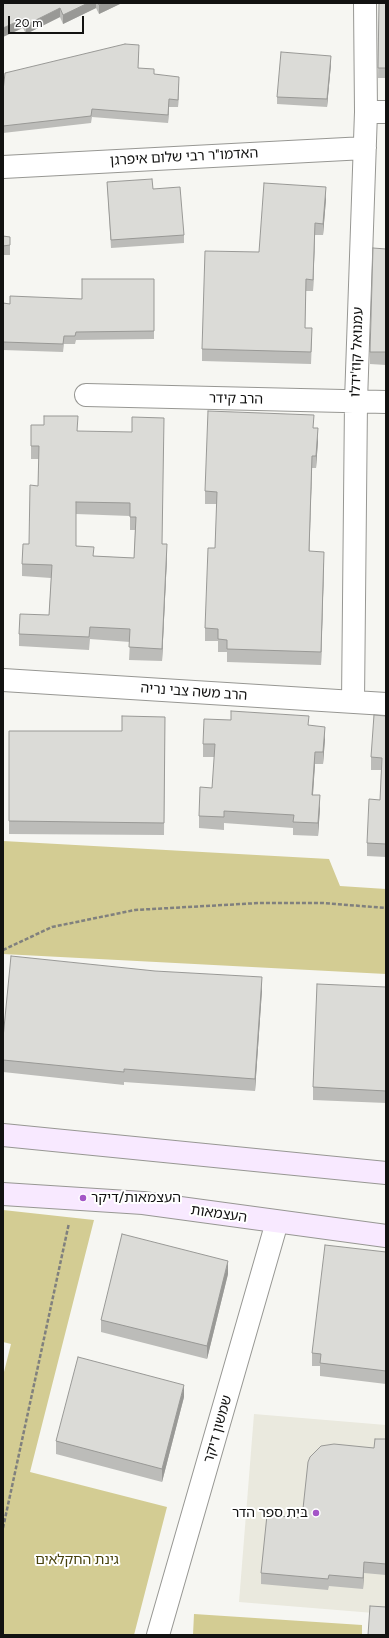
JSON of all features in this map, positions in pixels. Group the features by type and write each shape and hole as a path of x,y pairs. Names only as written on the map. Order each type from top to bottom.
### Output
{"main road":[{"path":"3,1135 386,1173"},
{"name":"העצמאות","path":"3,1194 143,1203 386,1236"}],"street":[{"name":"עמנואל קוז'ידלו","path":"354,702 356,401 365,148 376,112 365,3"},
{"name":"האדמו\"ר רבי שלום איפרגן","path":"3,166 365,148"},
{"name":"הרב קידר","path":"86,395 386,402"},
{"name":"הרב משה צבי נריה","path":"3,680 386,704"},
{"name":"שמשון דיקר","path":"158,1635 277,1222"}],"path":[{"path":"3,950 52,927 134,910 259,903 323,903 386,908"},
{"path":"3,1528 74,1199"}],"shaded area":[{"name":"בית ספר הדר","path":"254,1414 386,1425 386,1614 239,1602"}],"green space":[{"path":"3,841 329,859 340,886 386,889 386,974 3,954"},
{"name":"גינת החקלאים","path":"3,1210 94,1220 30,1472 167,1507 134,1635 3,1635 3,1376 11,1344 3,1342"},
{"path":"194,1614 362,1625 362,1635 193,1635"}],"building":[{"path":"3,3 88,3 63,15 60,8 26,25 23,19 3,28"},
{"path":"379,3 386,3 386,68 378,68"},
{"path":"125,44 139,45 138,68 154,69 154,74 179,77 178,100 169,99 168,115 92,109 91,116 3,126 3,91 5,73"},
{"path":"281,52 331,56 327,99 277,97"},
{"path":"152,179 153,189 180,187 184,235 111,240 107,182"},
{"path":"264,183 326,187 323,224 315,223 313,280 306,279 305,328 312,328 311,352 202,349 205,251 259,252"},
{"path":"3,236 10,237 10,245 3,246"},
{"path":"373,248 386,249 386,352 370,352"},
{"path":"82,279 154,279 154,331 76,332 75,336 64,336 63,344 3,342 3,303 10,304 10,296 82,299"},
{"path":"208,411 314,415 313,428 318,428 316,456 312,456 309,551 324,552 321,652 227,649 227,640 218,639 218,629 205,628 208,548 215,548 217,492 205,491"},
{"path":"44,416 78,416 77,431 132,432 132,417 164,418 162,544 167,544 162,649 129,647 130,629 90,627 89,637 19,634 20,614 49,615 52,565 22,564 23,544 29,544 30,485 38,486 39,446 31,446 31,425 44,425","holes":["76,502 130,503 130,517 136,517 134,558 93,556 94,547 76,546"]},
{"path":"231,711 309,716 308,725 325,727 323,752 315,752 312,795 320,795 318,823 293,822 294,815 224,811 224,817 199,816 200,787 212,788 215,744 203,744 204,719 231,720"},
{"path":"374,715 386,716 386,844 367,843 369,799 380,800 382,758 371,757"},
{"path":"122,716 165,717 164,823 9,821 9,731 122,731"},
{"path":"11,956 155,971 262,977 255,1079 124,1069 124,1072 3,1060 3,1038"},
{"path":"317,984 386,987 386,1091 313,1087"},
{"path":"122,1234 228,1261 207,1346 101,1320"},
{"path":"325,1245 386,1252 386,1371 320,1363 321,1354 312,1353"},
{"path":"78,1357 184,1385 162,1469 56,1441"},
{"path":"375,1439 386,1439 386,1564 364,1562 363,1578 329,1575 328,1579 261,1573 267,1515 302,1518 308,1462 310,1457 321,1446 334,1444 374,1448"},
{"path":"370,1606 386,1607 386,1635 368,1635"}],"place":[{"name":"העצמאות/דיקר","path":"83,1198"},
{"name":"בית ספר הדר","path":"316,1513"}]}
